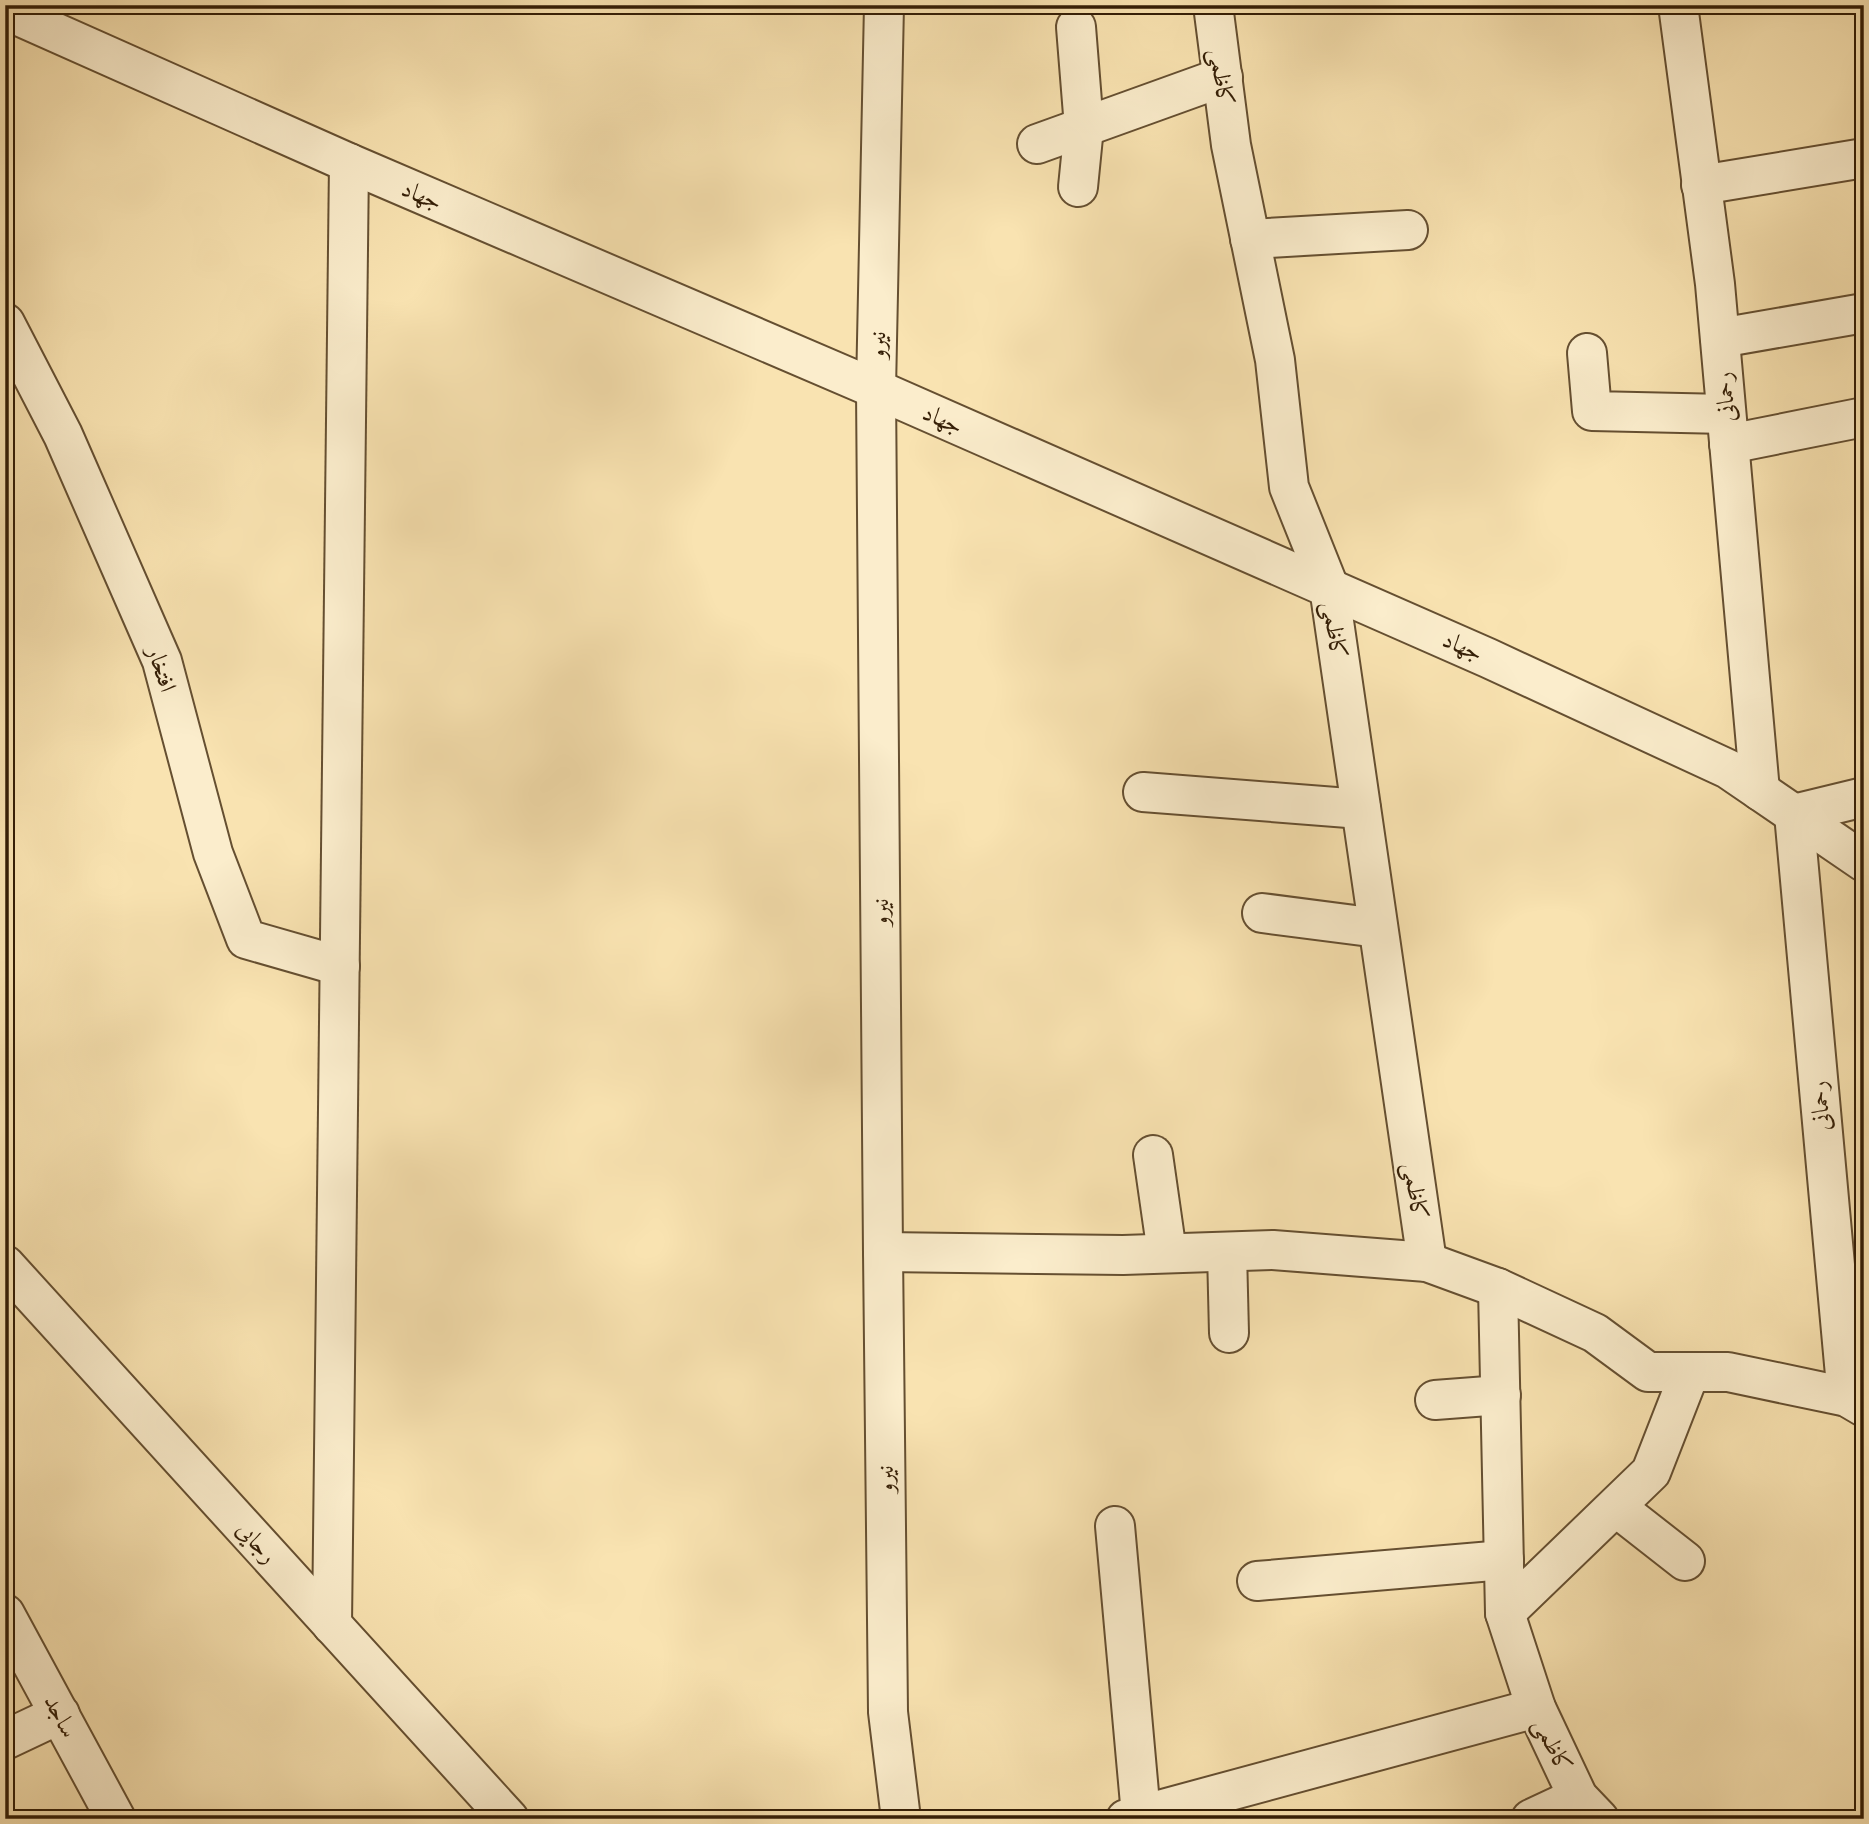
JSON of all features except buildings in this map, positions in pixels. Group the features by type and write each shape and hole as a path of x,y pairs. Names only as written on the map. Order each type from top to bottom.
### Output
{"street":[{"name":"نیرو","path":"884,5 876,389 883,1252 888,1712 901,1819"},
{"name":"کاظمی","path":"1213,5 1231,145 1275,360 1289,487 1329,587 1426,1262"},
{"name":"رحمانی","path":"1678,5 1720,338 1760,791"},
{"name":"جهاد","path":"5,10 349,163 1329,587 1728,769 1864,862"},
{"path":"1076,27 1084,127 1078,187"},
{"path":"1037,144 1223,77"},
{"path":"1701,185 1864,158"},
{"path":"332,1625 349,163"},
{"path":"1250,239 1408,230"},
{"path":"1720,338 1864,313"},
{"name":"افتخار","path":"5,323 63,435 162,661 213,853 246,939 340,966"},
{"path":"1587,354 1592,411 1727,429 1864,417"},
{"path":"1143,792 1361,809"},
{"path":"1794,814 1864,797"},
{"name":"رحمانی","path":"1794,814 1855,1402"},
{"path":"1262,913 1378,928"},
{"path":"1153,1156 1167,1253"},
{"path":"883,1252 1167,1253 1273,1250 1426,1262 1498,1288 1595,1333 1648,1372 1728,1372 1855,1402"},
{"path":"1227,1252 1229,1333"},
{"name":"رجایی","path":"5,1265 509,1819"},
{"name":"کاظمی","path":"1498,1288 1505,1613 1536,1708 1589,1808"},
{"path":"1505,1613 1651,1472 1690,1372"},
{"path":"1435,1400 1501,1395"},
{"path":"1616,1507 1685,1561"},
{"path":"1115,1526 1134,1817 1536,1708"},
{"path":"1257,1581 1504,1560"},
{"name":"ساجد","path":"5,1614 116,1819"},
{"path":"5,1740 60,1714"},
{"path":"1531,1819 1589,1808"}]}
